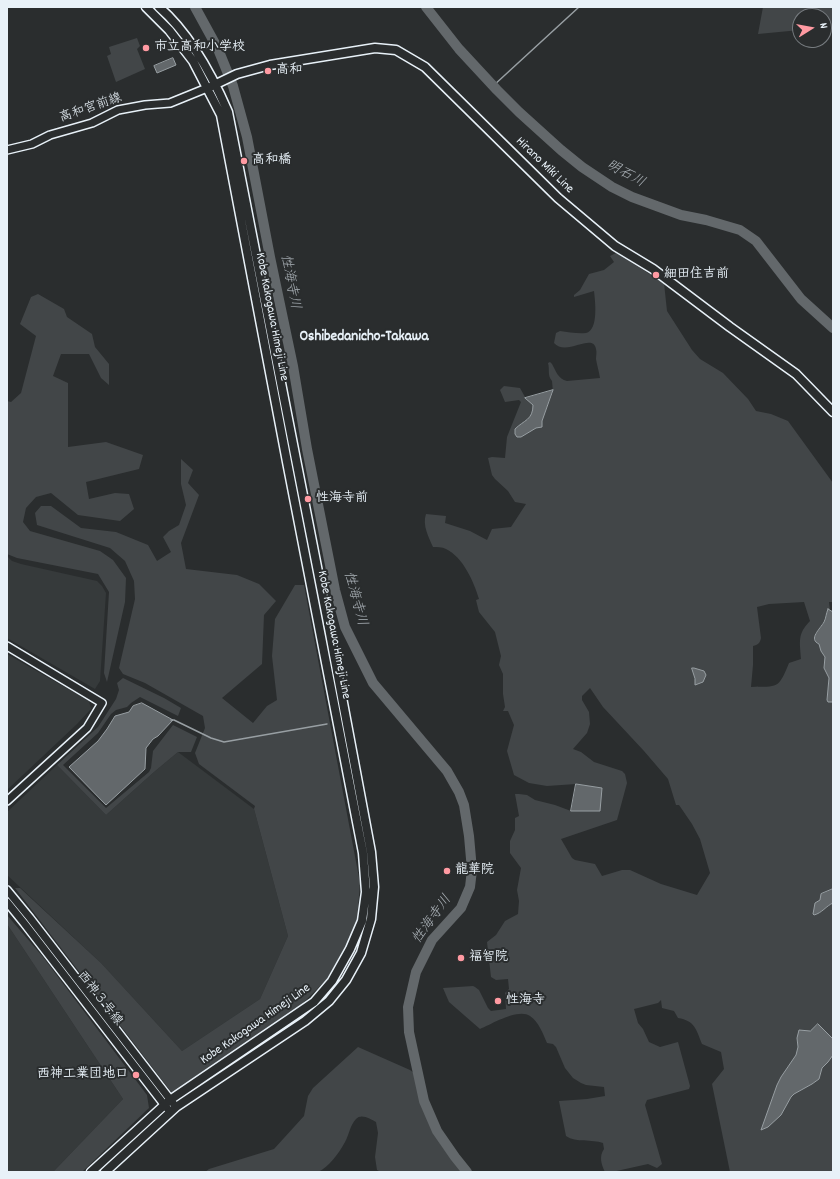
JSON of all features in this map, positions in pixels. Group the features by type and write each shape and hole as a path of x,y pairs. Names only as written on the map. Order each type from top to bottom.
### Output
{"main road":[{"name":"Kobe Kakogawa Himeji Line","path":"91,1172 167,1102 314,1002 332,980 350,949 362,921 366,892 363,853 220,115 194,61 169,30 146,7"},
{"name":"Kobe Kakogawa Himeji Line","path":"106,1172 173,1110 305,1021 329,1001 346,980 361,953 371,920 374,887 370,844 331,636 230,120 216,84 193,46 167,14 159,7"},
{"name":"Hirano Miki Line","path":"207,88 237,74 270,65 374,48 396,50 408,56 425,67 558,198 598,232 615,246 653,269 796,374 833,412"}],"street":[{"name":"高和宮前線","path":"7,150 32,144 50,135 92,123 118,110 145,105 170,103 207,88"},
{"path":"7,646 102,703 87,728 7,802"},
{"name":"西神３号線","path":"7,890 35,924 167,1102"},
{"name":"西神３号線","path":"7,902 167,1102"},
{"path":"167,1102 173,1110"}],"shaded area":[{"path":"763,7 833,7 833,28 832,8 792,8 792,31 758,34"},
{"path":"137,38 140,46 137,49 145,69 116,82 107,56 111,54 109,47"},
{"path":"173,58 176,65 157,73 154,66"},
{"path":"616,253 664,283 667,311 692,350 700,359 723,373 748,399 756,411 771,414 788,421 833,483 833,602 829,602 830,610 828,610 823,623 815,634 816,642 819,644 825,657 824,668 829,678 827,700 833,702 833,889 821,894 820,900 815,903 813,913 826,908 833,903 833,1039 818,1024 810,1031 797,1038 798,1047 796,1055 777,1085 762,1129 794,1094 819,1079 822,1068 833,1055 833,1172 730,1172 712,1084 724,1069 721,1052 702,1044 694,1026 684,1019 678,1018 674,1011 662,1008 661,1000 658,1003 634,1009 638,1023 643,1029 649,1042 660,1047 678,1042 690,1086 689,1089 647,1100 645,1105 662,1164 657,1168 648,1164 612,1172 605,1172 601,1160 601,1154 604,1149 603,1143 579,1140 566,1136 559,1101 605,1096 604,1087 586,1085 573,1078 565,1068 556,1047 553,1044 547,1043 538,1025 530,1016 525,1014 512,1015 480,1029 449,1002 443,988 473,986 479,990 491,1011 506,1009 505,993 509,989 508,979 496,980 491,977 487,942 496,935 505,921 518,914 519,901 517,890 521,868 510,853 510,841 515,830 515,818 519,816 515,794 527,795 535,800 571,811 599,811 602,788 576,784 547,786 529,783 514,775 507,751 514,725 508,711 503,711 505,707 503,694 503,674 499,665 501,656 495,632 479,612 476,600 479,599 474,585 463,564 446,549 433,547 426,531 425,518 426,514 446,516 445,523 470,531 487,540 492,529 511,527 526,504 515,502 508,491 495,479 492,475 488,458 505,458 507,437 521,402 519,400 505,402 500,390 504,386 520,388 525,397 533,405 533,410 530,417 515,429 521,437 541,423 553,392 548,363 550,362 552,364 559,377 567,381 600,378 594,344 585,343 572,347 559,347 554,343 556,333 560,331 586,333 590,331 595,321 594,291 574,297 574,295 580,290 589,274 604,270 614,262 610,256","holes":["804,602 810,621 803,630 800,638 801,659 789,663 782,678 776,685 767,687 751,687 753,646 758,644 761,638 757,607 769,604","590,688 603,707 668,779 676,805 679,805 700,839 710,873 697,895 661,884 630,870 622,870 602,876 595,864 572,858 561,839 617,820 627,783 625,774 622,771 594,762 581,752 573,749 587,733 590,724 589,712 582,700 582,696"]},
{"path":"38,294 64,309 67,317 92,334 95,347 109,364 109,385 101,378 89,354 61,354 53,376 68,383 68,447 106,442 143,455 139,469 86,482 89,499 115,493 129,494 134,509 120,521 78,515 51,493 36,497 26,508 23,522 30,531 100,551 113,560 126,578 125,602 107,682 104,673 109,592 98,574 17,558 7,554 7,401 11,402 21,393 36,336 20,324 31,297"},
{"path":"553,390 542,421 542,427 536,428 521,437 517,437 515,434 515,429 530,417 533,410 533,405 525,398"},
{"path":"181,459 193,470 188,483 199,495 181,543 186,569 237,575 259,584 276,601 264,615 262,664 222,698 253,723 267,706 277,700 272,656 275,619 295,585 304,585 360,883 357,920 343,953 326,980 300,1006 172,1093 15,888 20,888 101,963 182,1051 260,999 288,936 254,809 255,806 199,764 195,753 205,728 203,716 145,683 123,674 119,668 135,599 134,581 125,561 110,548 37,525 35,513 41,506 51,506 81,528 116,532 148,545 157,561 171,552 163,537 179,525 186,505 181,484"},
{"path":"7,556 12,561 21,564 97,581 102,586 106,593 100,681 95,689 7,638"},
{"path":"828,609 833,612 833,702 828,702 827,700 829,678 824,668 825,657 815,639 816,634 825,620"},
{"path":"7,654 89,701 91,709 7,790"},
{"path":"692,668 704,671 706,675 703,682 695,685"},
{"path":"123,678 181,708 178,716 140,697 127,707 116,710 111,714 98,733 63,765 106,808 149,772 151,768 153,751 173,725 197,737 191,752 178,752 106,815 57,765 98,727 116,699 119,690 117,683"},
{"path":"142,703 173,720 158,736 153,739 146,748 145,769 106,805 69,767 98,741 115,716 129,712 133,706"},
{"path":"178,752 254,809 288,936 260,999 182,1051 101,963 7,875 7,812 57,765 106,815"},
{"path":"576,784 602,788 600,811 571,811"},
{"path":"833,889 833,903 814,915 815,903 820,900 821,894"},
{"path":"7,915 43,957 147,1095 149,1108 82,1172 53,1172 123,1099 7,924"},
{"path":"7,924 123,1099 53,1172 7,1172"},
{"path":"818,1024 833,1039 833,1055 822,1068 819,1079 794,1094 781,1115 768,1127 761,1130 777,1085 796,1055 799,1030 810,1031"},
{"path":"358,1047 414,1073 423,1110 441,1145 462,1172 381,1172 377,1170 375,1157 378,1133 376,1122 366,1117 358,1117 354,1121 345,1142 337,1155 326,1167 318,1172 205,1172 209,1169 274,1149 304,1116 308,1096 313,1088"}],"waterway":[{"name":"性海寺川","path":"195,7 218,49 233,86 247,137 293,366 307,449 335,590 345,627 373,683 447,771 459,792 464,805 472,870 470,887 461,908 432,940 416,972 408,1007 409,1032 424,1101 437,1131 467,1172"},
{"name":"明石川","path":"426,7 459,49 497,90 519,112 582,167 612,187 632,197 681,215 706,220 740,230 756,241 801,299 833,328"},
{"path":"493,86 579,7"},
{"path":"171,720 174,720 211,738 224,742 327,724"}],"place":[{"name":"市立高和小学校","path":"146,48"},
{"name":"高和","path":"268,71"},
{"name":"高和橋","path":"244,161"},
{"name":"細田住吉前","path":"656,275"},
{"name":"性海寺前","path":"308,499"},
{"name":"龍華院","path":"447,871"},
{"name":"福智院","path":"461,958"},
{"name":"性海寺","path":"498,1001"},
{"name":"西神工業団地口","path":"136,1075"}],"district":[{"name":"Oshibedanicho-Takawa","path":"364,338"}]}
